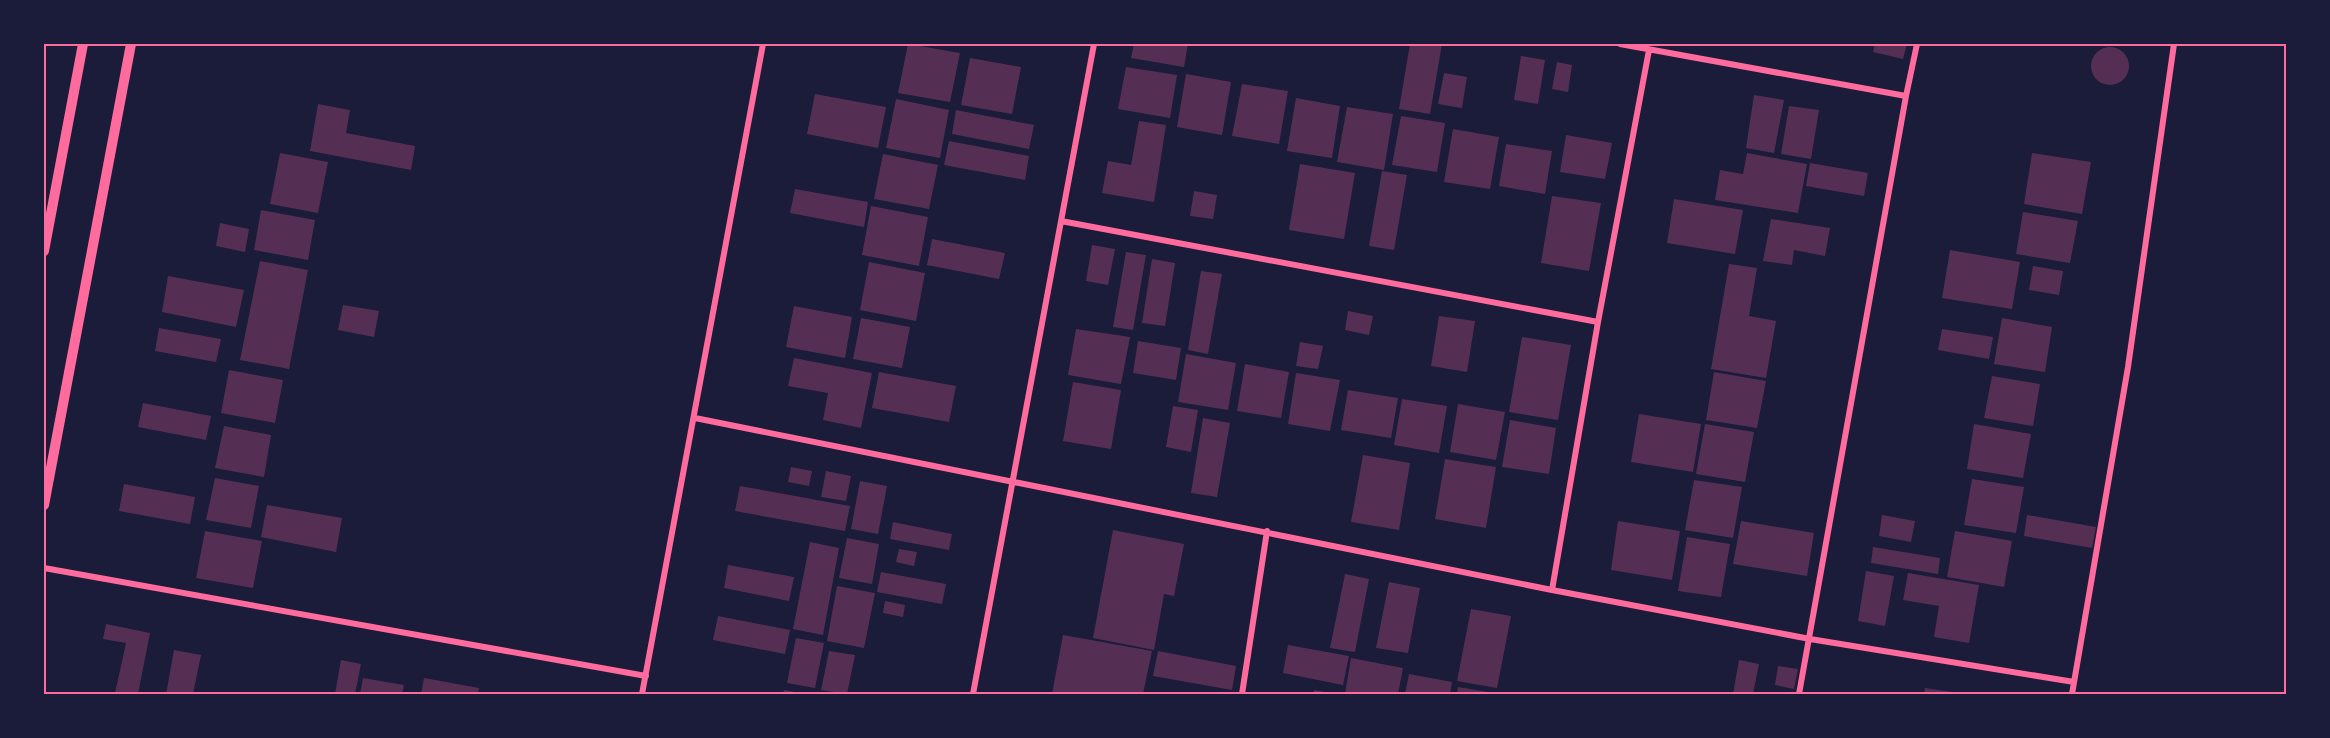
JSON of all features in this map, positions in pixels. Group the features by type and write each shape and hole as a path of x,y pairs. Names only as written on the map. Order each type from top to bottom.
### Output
{"street":[{"path":"44,252 83,44"},
{"path":"44,505 131,44"},
{"path":"642,694 763,44"},
{"path":"973,694 1094,44"},
{"path":"1620,44 1906,96"},
{"path":"1799,694 1917,44"},
{"path":"2072,694 2128,367 2174,44"},
{"path":"1552,590 1598,322 1649,50"},
{"path":"1061,221 1598,322"},
{"path":"694,418 1267,531 1552,590 1810,639 2074,682"},
{"path":"1242,694 1267,531"},
{"path":"44,568 646,676"}],"building":[{"path":"908,44 960,53 950,102 898,93"},
{"path":"1134,44 1188,44 1184,67 1131,58"},
{"path":"1410,44 1442,44 1430,114 1399,109"},
{"path":"1875,44 1907,44 1903,59 1873,52"},
{"path":"2110,47 2124,52 2129,66 2124,80 2110,85 2096,80 2091,66 2096,52"},
{"path":"1521,56 1545,60 1538,104 1514,100"},
{"path":"970,58 1021,67 1012,114 961,105"},
{"path":"1557,62 1572,65 1568,92 1552,89"},
{"path":"1126,67 1177,75 1170,118 1118,109"},
{"path":"1444,73 1467,77 1462,108 1438,104"},
{"path":"1186,74 1231,82 1222,135 1177,127"},
{"path":"1242,84 1288,91 1279,144 1232,136"},
{"path":"815,94 886,107 878,148 807,134"},
{"path":"1754,95 1784,100 1774,153 1746,148"},
{"path":"1296,98 1340,106 1332,158 1287,151"},
{"path":"896,99 949,110 940,158 886,148"},
{"path":"318,104 350,110 346,133 415,146 411,170 310,151"},
{"path":"1789,106 1819,110 1811,159 1781,154"},
{"path":"1347,107 1393,114 1384,170 1337,162"},
{"path":"956,110 1034,125 1029,149 952,134"},
{"path":"1401,116 1445,123 1437,172 1392,165"},
{"path":"1139,121 1166,125 1154,202 1102,193 1108,161 1131,165"},
{"path":"1453,129 1499,137 1490,189 1444,182"},
{"path":"1566,135 1612,143 1605,179 1560,172"},
{"path":"949,141 1029,156 1025,180 944,165"},
{"path":"1506,144 1552,151 1545,194 1499,186"},
{"path":"280,153 328,162 318,213 270,204"},
{"path":"1747,153 1807,164 1798,213 1715,200 1720,170 1743,174"},
{"path":"2032,153 2091,162 2082,214 2024,204"},
{"path":"883,154 938,165 929,209 874,199"},
{"path":"1810,163 1868,173 1864,196 1806,186"},
{"path":"1300,164 1355,173 1344,239 1289,230"},
{"path":"1382,171 1407,175 1394,250 1369,246"},
{"path":"795,189 868,202 864,227 790,213"},
{"path":"1194,191 1217,195 1213,219 1190,216"},
{"path":"1552,196 1601,203 1589,271 1541,263"},
{"path":"1674,199 1743,210 1735,254 1667,243"},
{"path":"871,206 928,217 919,266 862,255"},
{"path":"261,210 315,220 308,260 254,250"},
{"path":"2023,212 2078,221 2070,263 2016,254"},
{"path":"1771,219 1830,228 1825,256 1794,250 1792,265 1763,261"},
{"path":"220,223 249,229 245,252 216,246"},
{"path":"932,239 1005,253 999,279 927,265"},
{"path":"1092,245 1115,249 1108,285 1086,281"},
{"path":"1950,250 2020,262 2012,309 1942,298"},
{"path":"1126,252 1146,255 1133,330 1113,327"},
{"path":"1152,259 1175,263 1165,326 1142,323"},
{"path":"260,261 308,270 289,369 240,360"},
{"path":"869,262 925,273 916,321 860,310"},
{"path":"1729,264 1757,268 1749,316 1776,321 1766,378 1711,369"},
{"path":"2033,266 2063,271 2059,295 2029,290"},
{"path":"1201,271 1222,274 1208,354 1188,350"},
{"path":"168,276 244,290 236,327 162,312"},
{"path":"343,305 379,311 374,337 338,330"},
{"path":"794,306 852,317 845,358 786,347"},
{"path":"1348,311 1373,316 1369,335 1345,330"},
{"path":"1439,316 1475,321 1467,372 1431,366"},
{"path":"861,318 910,327 902,368 853,359"},
{"path":"2002,318 2052,327 2045,372 1994,364"},
{"path":"159,328 221,339 216,362 155,351"},
{"path":"1076,329 1130,337 1121,384 1068,375"},
{"path":"1942,329 1993,337 1989,359 1938,350"},
{"path":"1522,337 1571,345 1558,420 1509,412"},
{"path":"1138,341 1181,348 1176,380 1133,373"},
{"path":"1300,342 1323,346 1318,369 1296,366"},
{"path":"1186,354 1236,363 1228,410 1178,402"},
{"path":"794,358 872,373 861,428 823,420 828,393 788,386"},
{"path":"1245,364 1289,372 1281,418 1237,411"},
{"path":"229,370 283,380 275,423 221,413"},
{"path":"879,372 956,386 949,422 872,408"},
{"path":"1714,372 1766,381 1757,428 1706,420"},
{"path":"1296,373 1340,380 1330,431 1288,424"},
{"path":"1992,376 2040,384 2033,426 1984,418"},
{"path":"1073,382 1121,390 1111,449 1063,441"},
{"path":"1348,390 1398,398 1391,438 1341,430"},
{"path":"1402,399 1447,406 1439,453 1394,445"},
{"path":"143,403 211,416 206,440 138,427"},
{"path":"1458,404 1505,412 1496,460 1450,452"},
{"path":"1173,406 1198,410 1191,452 1166,447"},
{"path":"1639,414 1701,424 1693,472 1631,462"},
{"path":"1203,418 1230,423 1217,497 1191,493"},
{"path":"1510,420 1556,428 1549,474 1502,467"},
{"path":"1705,424 1754,432 1745,482 1696,474"},
{"path":"1974,424 2031,434 2023,478 1967,469"},
{"path":"224,426 271,435 264,477 215,468"},
{"path":"1363,455 1410,463 1399,530 1351,522"},
{"path":"1445,459 1496,467 1486,528 1435,519"},
{"path":"791,467 812,471 809,486 788,482"},
{"path":"826,471 851,476 846,501 821,497"},
{"path":"215,478 259,486 251,528 206,520"},
{"path":"1972,479 2024,487 2016,533 1964,525"},
{"path":"1694,480 1742,487 1733,538 1685,530"},
{"path":"860,481 887,486 878,534 851,529"},
{"path":"124,484 195,497 190,524 119,511"},
{"path":"740,486 850,506 845,531 735,511"},
{"path":"267,505 342,518 336,552 261,537"},
{"path":"1882,515 1915,521 1911,542 1879,536"},
{"path":"2027,515 2096,527 2092,548 2024,536"},
{"path":"1618,521 1680,531 1672,580 1611,570"},
{"path":"1741,521 1814,533 1807,576 1733,564"},
{"path":"893,522 952,534 949,550 890,539"},
{"path":"1113,530 1184,544 1174,596 1164,594 1154,650 1093,638"},
{"path":"205,531 262,541 253,588 196,578"},
{"path":"1955,531 2012,541 2004,587 1947,577"},
{"path":"1687,537 1730,544 1721,597 1678,591"},
{"path":"847,538 879,544 872,584 839,578"},
{"path":"810,542 839,548 823,635 793,629"},
{"path":"1873,547 1940,558 1938,574 1871,563"},
{"path":"899,549 917,552 914,566 896,562"},
{"path":"728,565 794,577 789,601 724,588"},
{"path":"1866,571 1894,576 1885,626 1858,621"},
{"path":"881,572 946,584 942,604 877,592"},
{"path":"1908,573 1979,585 1969,643 1934,637 1939,606 1903,600"},
{"path":"1345,574 1369,579 1355,652 1330,648"},
{"path":"1389,582 1420,588 1408,653 1376,648"},
{"path":"837,586 875,593 864,648 827,641"},
{"path":"885,601 905,605 903,617 883,613"},
{"path":"1471,609 1511,616 1497,688 1457,681"},
{"path":"718,616 790,630 785,654 713,640"},
{"path":"106,624 150,633 138,694 115,693 126,643 103,639"},
{"path":"1063,635 1152,651 1143,694 1052,694"},
{"path":"796,638 824,643 815,688 787,683"},
{"path":"1288,645 1349,656 1343,685 1283,673"},
{"path":"174,650 201,655 193,694 166,694"},
{"path":"829,651 855,655 847,694 821,690"},
{"path":"1158,651 1236,666 1232,690 1153,676"},
{"path":"1351,658 1403,668 1398,694 1345,694"},
{"path":"341,660 361,664 355,694 335,694"},
{"path":"1739,660 1759,664 1753,694 1733,694"},
{"path":"1778,666 1798,669 1794,689 1775,685"},
{"path":"1409,674 1452,682 1450,694 1405,694"},
{"path":"363,678 404,685 402,694 360,694"},
{"path":"424,678 479,688 478,694 421,694"},
{"path":"1458,687 1494,693 1494,694 1457,694"},
{"path":"1925,688 1959,693 1959,694 1924,694"},
{"path":"784,690 800,693 800,694 783,694"},
{"path":"1314,690 1331,693 1331,694 1313,694"}]}
